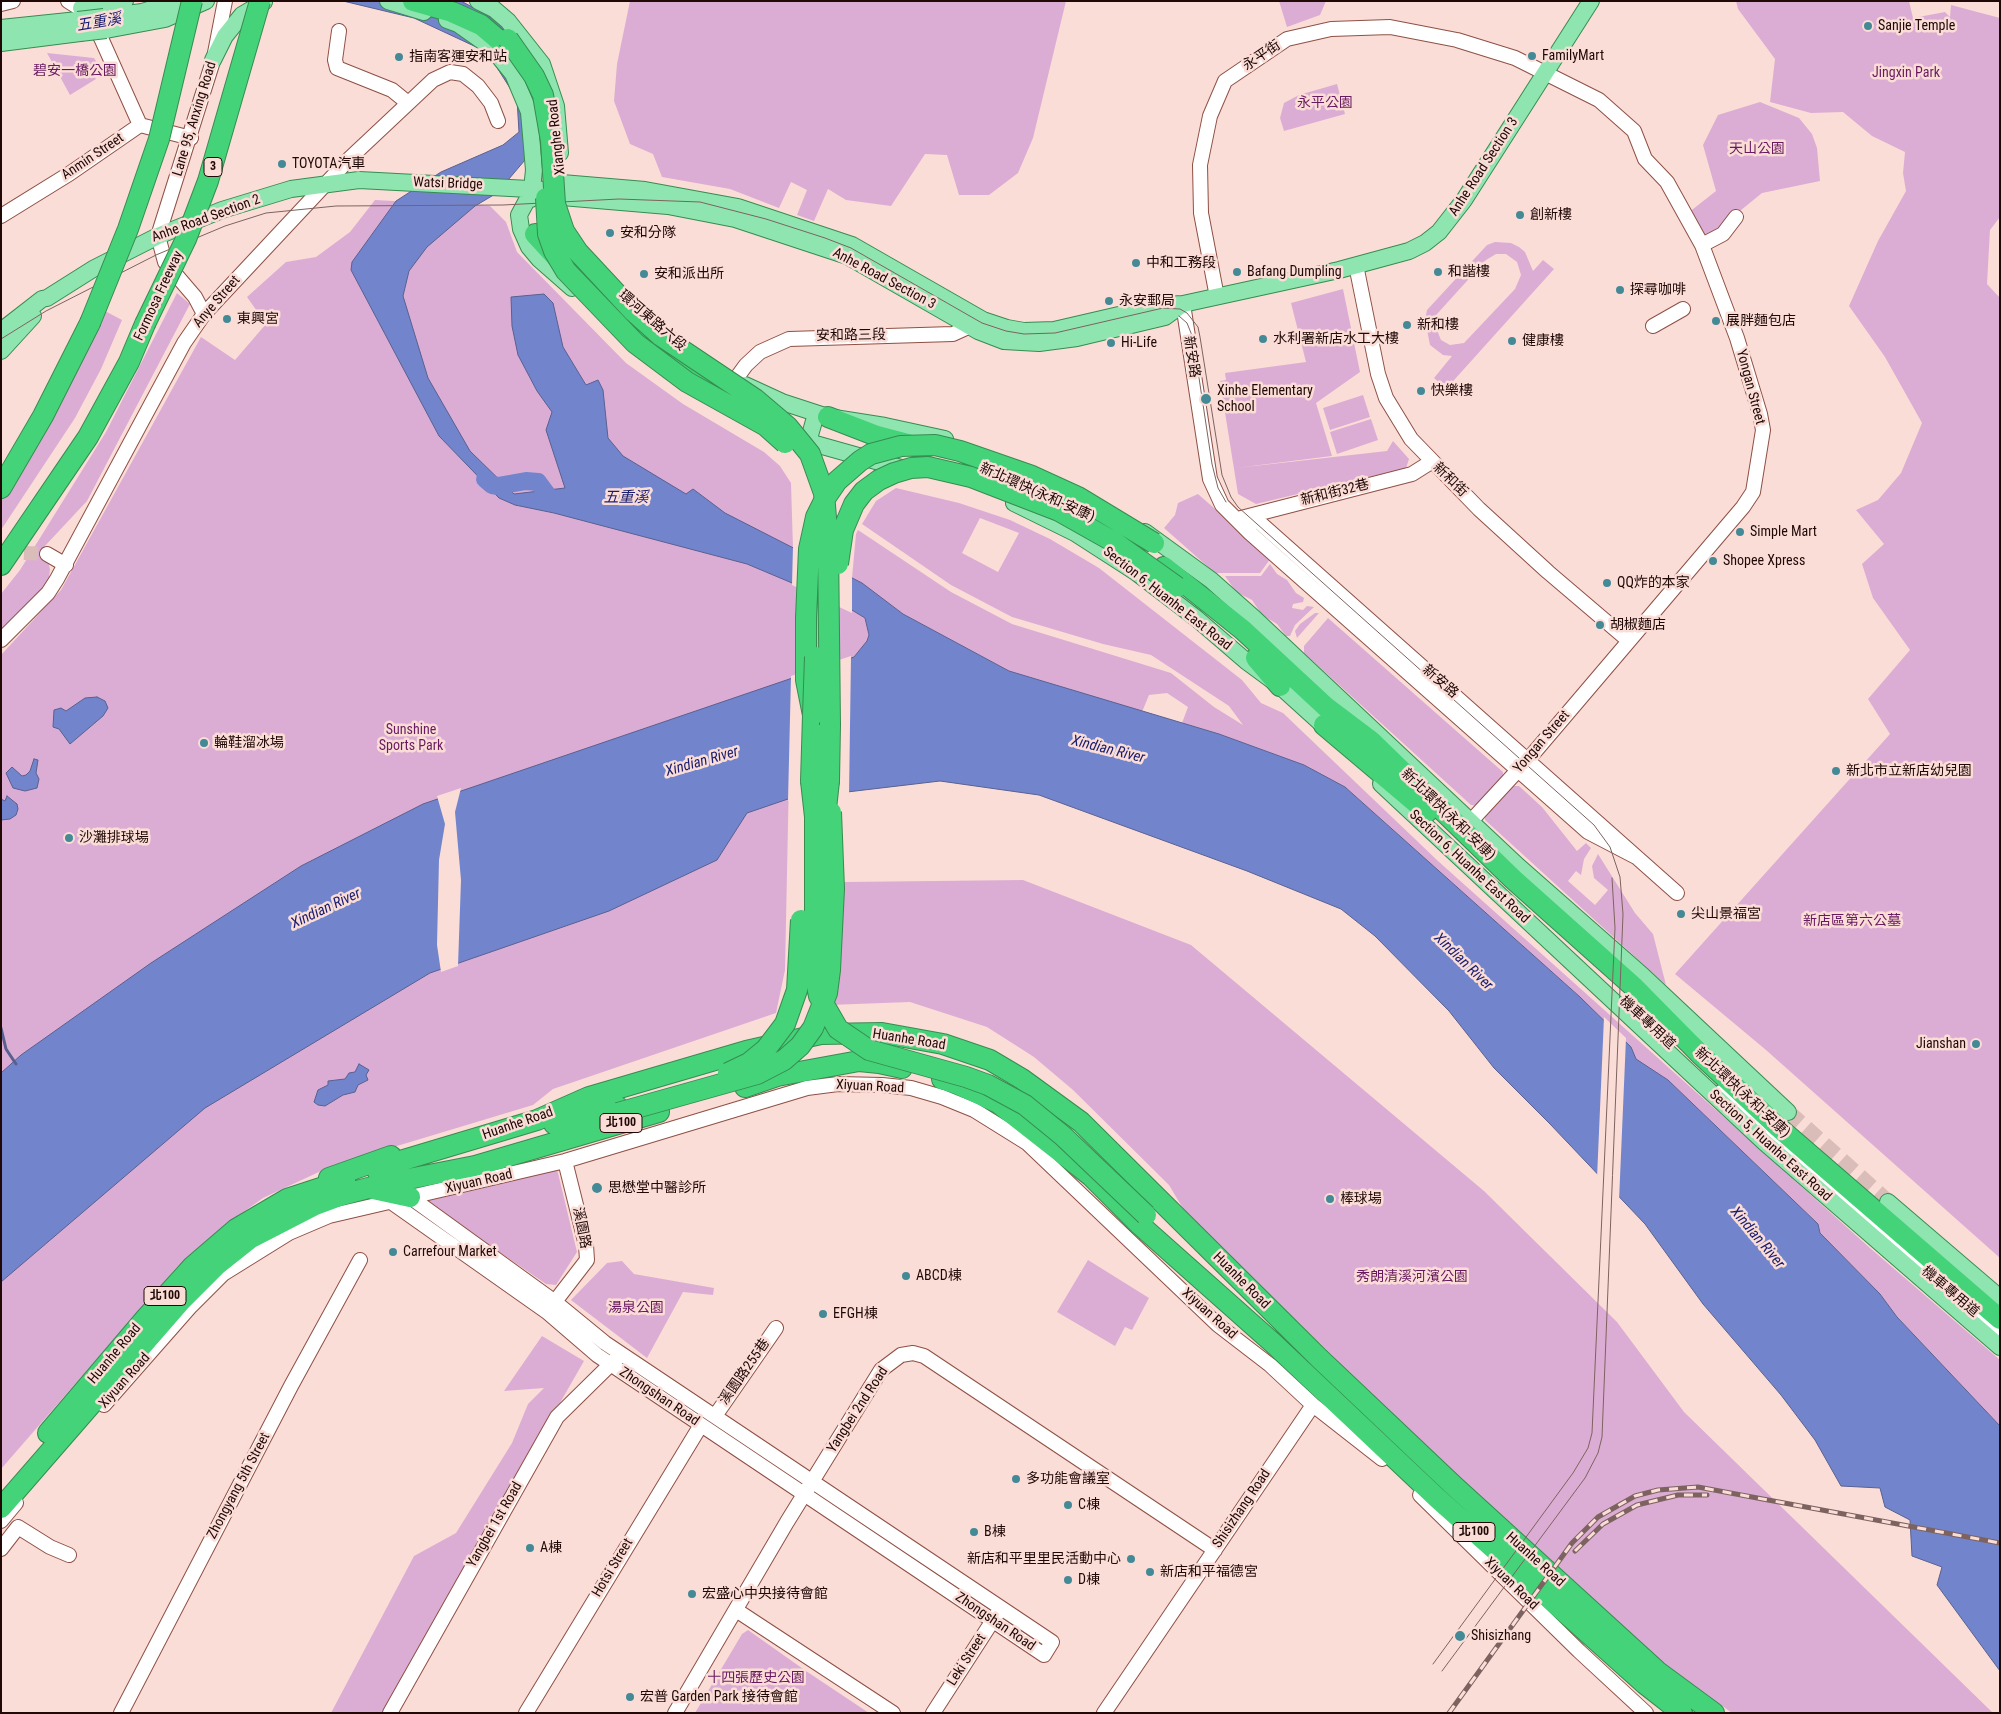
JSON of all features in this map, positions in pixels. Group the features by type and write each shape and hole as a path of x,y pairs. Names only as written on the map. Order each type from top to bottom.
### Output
{"highway":[{"path":"1,488 44,416 90,324 128,229 159,139 192,1"},
{"name":"Formosa Freeway","path":"1,565 88,437 129,362 186,239 208,181 260,1"},
{"path":"413,1 472,20 510,40"},
{"path":"457,1 488,16 510,40 534,76 543,95 551,142 555,204 564,231 578,252 632,310 661,336 755,399 769,420"},
{"path":"545,189 549,235 557,251 587,284"},
{"path":"535,234 587,284 660,348 743,400 769,420 788,426 810,454 824,493 828,543 820,781 815,817 815,976 819,996 838,1029 869,1050 966,1077 988,1085 1025,1105 1063,1136 1230,1287 1319,1358"},
{"name":"新北環快(永和-安康)","path":"822,416 877,436 964,460 1053,497 1105,524 1197,593 1243,630 1326,707 1371,741 1513,879 1634,987 1701,1056 1778,1127 2000,1319"},
{"path":"821,720 806,680 807,564 812,530 826,497 850,468 871,454 917,444 960,451 1061,489 1114,517 1154,543 1213,589 1256,626 1341,706 1371,741"},
{"path":"821,720 836,681 838,567 843,530 854,504 864,492 879,480 911,468 946,470 1026,497 1059,511 1107,537 1177,587 1230,631 1280,686"},
{"name":"新北環快(永和-安康)","path":"1324,725 1417,803 1774,1133 2000,1327"},
{"path":"431,1174 472,1155 735,1070 766,1049 785,1024 797,990 804,834 820,781"},
{"path":"386,1189 422,1162 617,1109 757,1074 784,1060 800,1046 814,1028 827,993 830,970 834,889 820,781"},
{"path":"1492,857 1518,866"},
{"name":"Huanhe Road","path":"386,1189 380,1167 537,1120 589,1097 746,1051 820,1034 882,1033 943,1044 990,1060 1022,1079 1081,1122 1319,1358 1453,1485 1656,1671 1712,1711"},
{"name":"Huanhe Road","path":"1,1508 181,1301 217,1265 251,1238 279,1222 315,1205 386,1189 431,1174 483,1164 776,1076 859,1061 895,1066 957,1084 998,1103 1091,1176 1139,1224 1273,1343 1437,1498 1644,1684 1682,1713"},
{"path":"286,1198 314,1184 371,1162 589,1097"},
{"name":"Huanhe Road","path":"1,1488 145,1319 193,1266 236,1229 286,1198 339,1182 386,1189"},
{"path":"1149,1213 1273,1343"}],"main road":[{"path":"78,7 125,1"},
{"path":"1,28 133,13 178,1"},
{"path":"1,43 144,24 184,12 206,1"},
{"path":"213,60 225,36 242,15 265,1"},
{"name":"Xianghe Road","path":"388,1 458,24 492,48 513,74 523,96 529,112 533,158 545,189"},
{"name":"Xianghe Road","path":"478,1 494,9 508,21 510,40 542,64 552,90 560,132 561,157 545,189"},
{"name":"Anhe Road Section 3","path":"545,189 701,199 760,213 826,234 852,245 970,319 1007,328 1039,331 1074,326 1162,305 1183,304 1217,297 1409,251 1439,232 1464,200 1591,1"},
{"path":"533,158 561,157"},
{"name":"Anhe Road Section 2","path":"1,331 42,299 47,298 93,269 158,236 222,210 291,189 326,183 378,181"},
{"name":"Watsi Bridge","path":"378,181 545,189"},
{"path":"535,234 528,215 545,189"},
{"name":"Section 6, Huanhe East Road","path":"545,189 519,216 521,229 529,247 618,336 671,379 697,396 734,415 782,435 963,485 1017,504 1075,532 1102,548 1196,618 1246,661 1280,686 1324,725 1389,792 1546,940"},
{"name":"環河東路六段","path":"545,189 562,214 568,234 609,282 637,311 670,340 735,380 782,402 822,416"},
{"name":"Section 6, Huanhe East Road","path":"535,234 536,242 566,282"},
{"name":"Anhe Road Section 2","path":"1,351 45,303 47,298"},
{"path":"808,442 822,416 885,426 944,439 1042,474 1122,516 1211,580 1518,866 1643,976 1788,1112"},
{"name":"Section 5, Huanhe East Road","path":"1546,940 1764,1142 2000,1347"},
{"path":"1888,1202 2000,1298"}],"street":[{"path":"1,4 13,1"},
{"name":"Lane 95, Anxing Road","path":"158,236 213,60 225,1"},
{"path":"494,1 526,32 510,40"},
{"path":"78,7 101,38 140,125 190,138"},
{"name":"永平街","path":"1217,297 1201,213 1200,165 1210,116 1225,81 1287,39 1332,29 1390,27 1425,32 1507,56 1545,72"},
{"path":"339,31 337,68 392,90 408,103"},
{"name":"Anye Street","path":"1,640 48,593 66,564 184,343 204,314 326,183 408,103 441,74 456,72 470,78 491,104 498,121"},
{"name":"Yongan Street","path":"1471,821 1528,760 1743,507 1752,492 1763,430 1737,338 1702,245 1667,182 1645,159 1634,130 1599,100 1545,72"},
{"name":"Anmin Street","path":"1,216 69,174 140,125"},
{"path":"1702,245 1723,234 1736,217"},
{"path":"158,236 165,262 195,297 204,314"},
{"name":"新和街","path":"1356,265 1378,374 1386,398 1411,439 1431,462 1548,572 1629,641"},
{"name":"新安路","path":"1183,304 1210,479 1222,505 1250,533 1588,832 1636,857"},
{"path":"1653,326 1683,309"},
{"name":"安和路三段","path":"735,380 746,365 760,352 789,339 954,334 960,332 970,319"},
{"name":"新和街32巷","path":"1237,519 1412,474 1431,462"},
{"name":"新安路","path":"1237,519 1259,522 1677,894"},
{"path":"47,554 66,564"},
{"name":"機車專用道","path":"1324,725 1715,1086 2000,1334"},
{"name":"機車專用道","path":"1556,900 1564,920 1638,982 1887,1215 2000,1311"},
{"name":"Xiyuan Road","path":"1,1520 191,1306 223,1274 289,1233 386,1189 565,1161 807,1088 838,1084 910,1088 942,1097 974,1110 1027,1143 1218,1325 1270,1365 1313,1404 1372,1450 1579,1651 1646,1713"},
{"name":"溪園路","path":"551,1307 587,1260 586,1245 565,1161"},
{"name":"Zhongshan Road","path":"386,1189 551,1307 612,1365 1044,1655 1052,1642 551,1307 386,1189"},
{"name":"Zhongyang 5th Street","path":"121,1713 291,1386 360,1260"},
{"name":"溪園路255巷","path":"715,1416 776,1328"},
{"name":"Yangbei 2nd Road","path":"675,1713 881,1370 901,1355 913,1353 924,1356 1215,1550"},
{"name":"Yangbei 1st Road","path":"390,1713 557,1416 612,1365 621,1354"},
{"name":"Shisizhang Road","path":"1104,1713 1313,1404"},
{"name":"Hotsi Street","path":"526,1713 701,1425"},
{"path":"1,1549 18,1527 50,1547 69,1555"},
{"name":"Leki Street","path":"933,1713 993,1621 1000,1607"},
{"path":"736,1610 894,1713"}],"green space":[{"path":"630,1 1066,1 1033,138 1018,173 989,195 959,195 947,155 925,154 891,206 846,200 828,189 814,221 797,215 807,190 791,182 779,208 730,189 662,177 653,154 630,144 614,101 617,64"},
{"path":"1279,1 1326,1 1320,15 1287,27"},
{"path":"1736,1 1909,1 1913,18 1945,12 1950,17 1951,5 2000,18 2000,217 1990,230 1987,284 2000,298 2000,1258 1766,1050 1675,974 1890,734 1868,699 1910,650 1873,598 1862,564 1884,544 1856,510 1878,500 1901,473 1922,423 1885,357 1849,306 1878,241 1906,191 1903,173 1905,152 1872,136 1843,112 1811,113 1770,102 1775,59 1738,9"},
{"name":"碧安一橋公園","path":"47,53 94,58 99,66 92,73 96,79 70,95"},
{"name":"永平公園","path":"1337,84 1345,114 1284,131 1280,118 1284,103 1299,95"},
{"name":"天山公園","path":"1760,102 1799,118 1812,134 1817,148 1820,181 1762,193 1735,215 1726,229 1703,240 1688,213 1716,191 1703,145 1718,115"},
{"name":"Sunshine Sports Park","path":"375,200 490,206 506,222 517,252 626,363 683,404 764,452 780,466 791,483 793,548 842,604 865,618 869,635 867,642 854,657 791,679 785,970 776,1013 553,1089 533,1105 334,1165 263,1198 224,1226 177,1267 1,1469 1,655 61,590 201,337 235,360 266,324 247,297 286,262 316,257 350,232"},
{"path":"1495,242 1511,243 1525,252 1533,271 1543,260 1554,269 1446,389 1434,378 1452,356 1443,355 1430,345 1425,320 1427,310 1487,245","holes":["1496,254 1506,254 1517,262 1521,275 1515,289 1464,343 1450,345 1441,340 1434,323 1437,314 1486,260"]},
{"path":"1343,289 1360,372 1316,403 1332,456 1236,468 1387,451 1393,441 1409,459 1406,468 1256,504 1238,494 1220,381 1226,380 1225,373 1306,362 1291,303"},
{"path":"177,293 190,304 87,501 44,547 50,569 49,579 45,587 1,631 1,594 20,570 106,432"},
{"path":"103,310 122,320 101,369 75,418 1,530 1,501"},
{"path":"1363,395 1370,417 1330,430 1323,408"},
{"path":"1371,419 1378,440 1337,454 1330,432"},
{"path":"896,488 959,503 1010,520 1050,539 1099,568 1242,680 1261,703 1283,713 1438,861 1870,1248 2000,1360 2000,1426 1897,1317 1880,1294 1820,1233 1818,1224 1668,1080 1635,1059 1631,1047 1580,997 1345,787 1304,765 1219,734 1182,723 1188,707 1167,693 1149,695 1142,712 1009,671 903,614 852,578 858,530 951,592 1012,624 1171,673 1214,707 1243,725 1229,706 1151,655 1103,644 1012,617 951,585 862,524 876,501","holes":["980,518 1019,533 998,572 962,553"]},
{"path":"1198,494 1271,558 1260,573 1215,573 1164,528 1175,515 1178,503"},
{"path":"1270,564 1277,574 1287,580 1296,593 1304,598 1303,602 1293,604 1292,608 1303,610 1307,606 1314,607 1295,625 1290,636 1286,636 1277,624 1262,615 1252,600 1236,592 1225,576 1261,576"},
{"path":"1315,613 1319,613 1297,638 1295,631 1300,624"},
{"path":"1328,618 1503,772 1503,780 1479,806 1471,805 1304,653 1304,646"},
{"path":"1512,786 1519,786 1542,807 1577,851 1586,843 1591,848 1584,859 1581,875 1576,871 1568,881 1595,905 1608,890 1594,878 1592,866 1598,854 1635,913 1653,934 1666,985 1485,820 1485,813"},
{"name":"秀朗清溪河濱公園","path":"1023,880 1191,945 1484,1191 1617,1322 1684,1412 1993,1713 1732,1713 1619,1630 1188,1217 1169,1185 1073,1090 1034,1057 987,1027 910,1002 829,1005 844,882"},
{"path":"557,1169 577,1252 556,1285 546,1284 425,1201"},
{"path":"1088,1260 1149,1298 1132,1330 1125,1327 1115,1346 1057,1312"},
{"name":"湯泉公園","path":"622,1261 634,1274 714,1288 713,1295 683,1292 647,1358 571,1300 607,1263"},
{"path":"542,1336 584,1361 382,1713 331,1713 414,1556 456,1533 512,1443 528,1404 544,1388 504,1391"},
{"path":"845,1509 987,1606 987,1608 985,1609 841,1515"},
{"name":"十四張歷史公園","path":"748,1630 869,1713 695,1713 742,1634"}],"water":[{"name":"Xindian River","path":"343,1 461,1 516,31 547,134 497,193 475,206 427,247 409,271 403,296 428,378 470,451 514,494 565,488 546,430 552,412 537,391 518,355 512,326 511,297 544,294 553,303 563,347 586,385 598,380 603,390 608,438 623,456 686,494 693,489 725,513 862,583 903,614 1009,671 1219,734 1304,765 1345,787 1580,997 1631,1047 1636,1059 1668,1080 1818,1224 1820,1233 1880,1294 1897,1317 2000,1426 2000,1671 1937,1585 1942,1567 1912,1556 1910,1520 1885,1507 1880,1488 1841,1486 1815,1440 1781,1395 1703,1304 1645,1224 1494,1068 1449,1011 1375,936 1341,909 1247,871 1039,795 940,781 788,799 747,813 717,860 609,911 430,973 205,1108 1,1282 1,1073 21,1055 151,963 301,866 423,804 854,657 867,641 869,635 865,618 842,604 747,564 554,513 515,505 499,498 439,436 351,270 352,262 396,201 441,172 503,145 519,132 517,99 487,52 414,18"},
{"path":"97,697 105,701 108,708 103,716 70,744 59,729 53,727 54,710 61,708 66,711 85,698"},
{"path":"34,759 38,760 36,773 39,779 37,788 25,791 13,788 6,773 12,767 22,776 26,775 30,771"},
{"path":"7,796 17,804 18,809 16,815 10,819 1,820 1,799 5,801"},
{"path":"359,1064 369,1070 366,1075 368,1080 358,1085 355,1092 343,1095 325,1106 314,1102 318,1090 328,1085 328,1081 345,1079 349,1073 355,1072"}],"pier":[{"path":"793,546 852,575 852,613 792,585"},
{"path":"851,656 849,795 788,801 791,676"},
{"path":"461,788 455,812 461,880 458,966 441,972 437,945 439,860 445,824 437,796"},
{"path":"1604,1017 1626,1038 1619,1201 1597,1178"}],"waterway":[{"name":"五重溪","path":"485,479 492,485 498,486 526,481 538,482 552,501 561,503"},
{"path":"1,1028 6,1049 16,1064"}],"tunnel":[{"path":"3,552 47,554"},
{"path":"1788,1112 1888,1202"}],"tram line":[{"path":"1,339 46,311 156,255 225,226 266,213 336,206 503,205 619,199 700,202 766,219 825,238 851,248 982,323 1006,331 1024,334 1055,333 1163,308 1180,309 1187,313 1198,327 1222,475 1231,497 1238,507 1594,825 1610,847 1620,877 1623,914 1602,1437 1598,1453 1585,1478 1442,1671"},
{"path":"1179,316 1187,323 1193,338 1212,464 1218,488 1226,502"},
{"path":"1433,1664 1573,1473 1588,1448 1592,1433 1615,928 1612,878"}],"railway":[{"path":"1449,1713 1572,1543 1598,1517 1635,1496 1658,1490 1698,1487 2000,1543"},
{"path":"1575,1551 1603,1524 1637,1505 1678,1495 1707,1495"}],"place":[{"name":"Sanjie Temple","path":"1868,26"},
{"name":"FamilyMart","path":"1532,56"},
{"name":"指南客運安和站","path":"399,57"},
{"name":"TOYOTA汽車","path":"282,164"},
{"name":"創新樓","path":"1520,215"},
{"name":"安和分隊","path":"610,233"},
{"name":"中和工務段","path":"1136,263"},
{"name":"Bafang Dumpling","path":"1237,272"},
{"name":"和諧樓","path":"1438,272"},
{"name":"安和派出所","path":"644,274"},
{"name":"探尋咖啡","path":"1620,290"},
{"name":"永安郵局","path":"1109,301"},
{"name":"東興宮","path":"227,319"},
{"name":"展胖麵包店","path":"1716,321"},
{"name":"新和樓","path":"1407,325"},
{"name":"水利署新店水工大樓","path":"1263,339"},
{"name":"健康樓","path":"1512,341"},
{"name":"Hi-Life","path":"1111,343"},
{"name":"快樂樓","path":"1421,391"},
{"name":"Xinhe Elementary School","path":"1206,399"},
{"name":"Simple Mart","path":"1740,532"},
{"name":"Shopee Xpress","path":"1713,561"},
{"name":"QQ炸的本家","path":"1607,583"},
{"name":"胡椒麵店","path":"1600,625"},
{"name":"輪鞋溜冰場","path":"204,743"},
{"name":"新北市立新店幼兒園","path":"1836,771"},
{"name":"沙灘排球場","path":"69,838"},
{"name":"尖山景福宮","path":"1681,914"},
{"name":"Jianshan","path":"1976,1044"},
{"name":"思懋堂中醫診所","path":"597,1188"},
{"name":"棒球場","path":"1330,1199"},
{"name":"Carrefour Market","path":"393,1252"},
{"name":"ABCD棟","path":"906,1276"},
{"name":"EFGH棟","path":"823,1314"},
{"name":"多功能會議室","path":"1016,1479"},
{"name":"C棟","path":"1068,1505"},
{"name":"B棟","path":"974,1532"},
{"name":"A棟","path":"530,1548"},
{"name":"新店和平里里民活動中心","path":"1131,1559"},
{"name":"新店和平福德宮","path":"1150,1572"},
{"name":"D棟","path":"1068,1580"},
{"name":"宏盛心中央接待會館","path":"692,1594"},
{"name":"Shisizhang","path":"1460,1636"},
{"name":"宏普 Garden Park 接待會館","path":"630,1697"}],"park label":[{"name":"Jingxin Park","path":"1906,73"},
{"name":"新店區第六公墓","path":"1852,921"}]}
